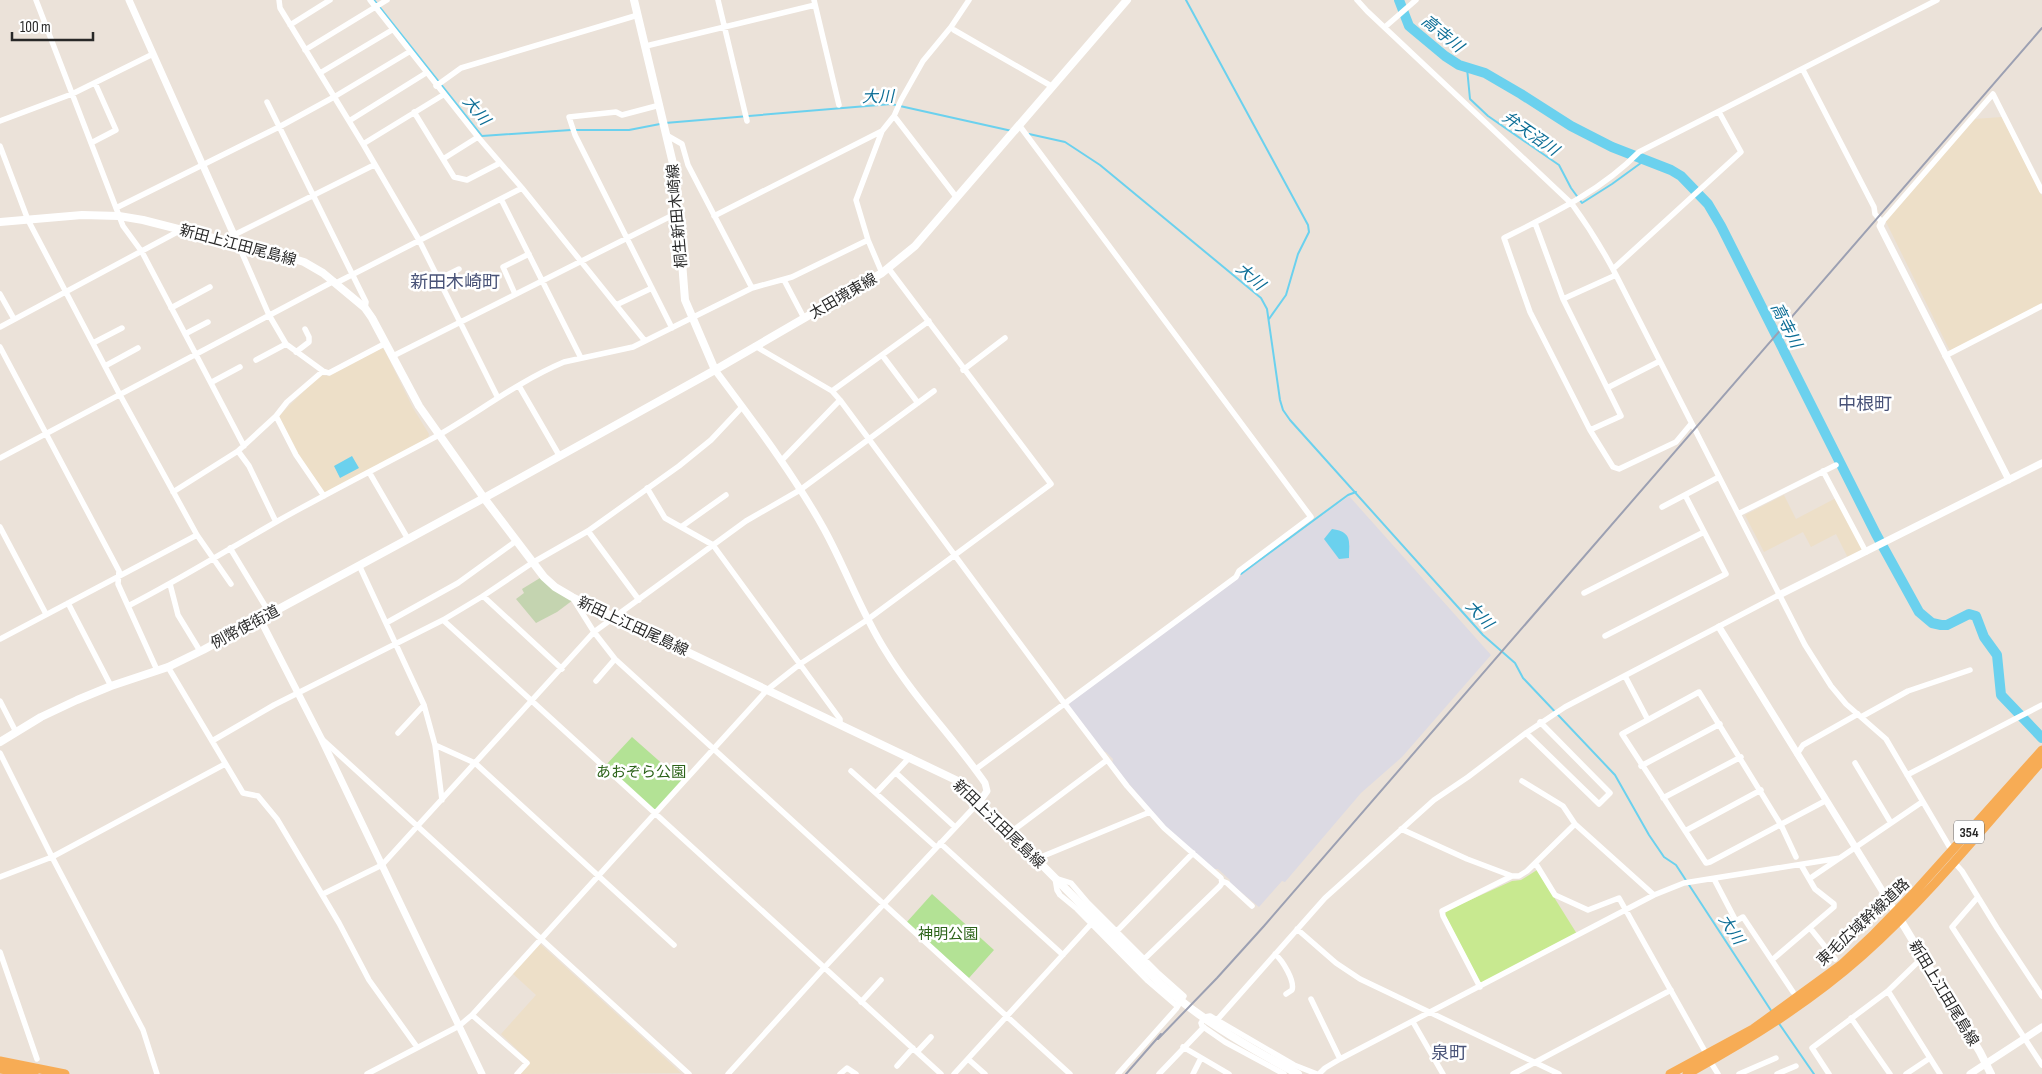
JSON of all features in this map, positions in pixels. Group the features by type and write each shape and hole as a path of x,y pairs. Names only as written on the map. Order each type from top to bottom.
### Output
{"highway":[{"name":"東毛広域幹線道路","path":"1898,916 1953,850 2042,750"},
{"name":"東毛広域幹線道路","path":"1687,1074 1708,1058 1768,1023 1848,968 1953,862 2042,760"},
{"name":"東毛広域幹線道路","path":"1670,1074 1708,1058"},
{"path":"0,1061 65,1074"},
{"path":"0,1068 34,1074"}],"main road":[{"name":"桐生新田木崎線","path":"634,0 668,136 676,178 683,288 692,318 714,370"},
{"name":"太田境東線","path":"484,498 714,370 885,271 914,246 957,198 1127,0"},
{"name":"新田上江田尾島線","path":"0,222 117,212 304,262 335,282 365,308 386,343 419,406 438,435 532,563 550,582 572,597 960,782 1180,1001 1212,1025 1249,1048 1298,1074"},
{"name":"例幣使街道","path":"0,742 41,717 111,686 168,667 200,652 484,498"},
{"name":"新田上江田尾島線","path":"1898,916 1991,1074"}],"street":[{"path":"36,0 123,226 142,252 244,446"},
{"path":"129,0 270,316 286,344 329,373 386,343"},
{"path":"280,0 280,8 419,240 498,398"},
{"path":"290,25 330,0"},
{"path":"370,0 436,86 522,188 645,341"},
{"path":"305,50 387,0"},
{"path":"718,0 747,121"},
{"path":"367,1074 459,1026 472,1015 767,690 800,664 867,620 1051,484 963,370 929,321 885,271 868,240 856,202 882,132 894,116 923,61 951,27 969,0"},
{"path":"1385,27 1416,0"},
{"path":"1692,424 1676,442 1619,469 1613,467 1590,430 1530,312 1504,238 1572,204 1623,168 1639,152 1937,0"},
{"path":"1356,1 1572,204 1598,241 1615,272 1804,645 1831,686 1846,704 1886,739 1922,802 1953,850"},
{"path":"646,46 725,27 814,2 839,105"},
{"path":"436,86 461,68 638,15"},
{"path":"320,74 392,30"},
{"path":"954,30 1053,87"},
{"path":"117,212 202,165 334,97 409,52"},
{"path":"0,121 72,94 153,54"},
{"path":"1803,70 1874,207 1875,214 1882,222"},
{"path":"349,121 426,73"},
{"path":"90,143 116,130 95,83"},
{"path":"2009,480 1880,226 1993,94 2042,191"},
{"path":"363,144 444,95"},
{"path":"267,102 366,302 365,308"},
{"path":"660,105 622,116 616,112 569,117 574,135 672,328"},
{"path":"414,112 454,177 467,180 500,163"},
{"path":"1563,299 1615,272 1740,152 1719,112"},
{"path":"894,116 957,198"},
{"path":"976,769 1236,577 1239,571 1311,517 1017,128"},
{"path":"714,216 882,132"},
{"path":"668,136 682,144 688,166 752,288"},
{"path":"443,159 478,137"},
{"path":"0,146 28,220 120,395 197,535 231,584"},
{"path":"234,235 374,165"},
{"path":"0,458 335,282 522,188"},
{"path":"501,199 581,358"},
{"path":"393,356 679,212"},
{"path":"1535,223 1563,299 1621,416 1590,430"},
{"path":"0,326 181,230"},
{"path":"128,606 170,584 276,522 438,435 554,366 633,347 752,288 784,280 868,240"},
{"path":"515,294 503,267 530,254"},
{"path":"439,279 459,270"},
{"path":"784,280 804,318"},
{"path":"172,308 210,287"},
{"path":"616,306 652,288"},
{"path":"0,294 14,319"},
{"path":"1945,356 2042,306"},
{"path":"832,391 929,321"},
{"path":"185,334 208,322"},
{"path":"94,343 122,328"},
{"path":"296,352 309,342 305,329"},
{"path":"963,370 1005,338"},
{"path":"256,360 286,344"},
{"path":"755,346 832,391 840,400 867,439 1107,760 1150,812 1218,875 1222,881 1227,883 1252,906"},
{"path":"0,347 119,571 118,584 157,670"},
{"path":"106,366 138,348"},
{"path":"882,355 918,403"},
{"path":"1607,388 1660,361"},
{"path":"212,382 240,366"},
{"path":"173,492 238,451 276,416 287,402 323,370"},
{"path":"714,370 800,490 824,529 867,620 900,672 976,769 987,791 980,801 728,1074"},
{"path":"519,386 559,455"},
{"path":"323,894 382,865 594,632 746,521 800,490 934,391"},
{"path":"781,461 840,400"},
{"path":"212,741 298,693 443,620 532,563 588,531 679,466 711,440 742,407"},
{"path":"276,416 296,454 324,496"},
{"path":"238,451 249,466 276,522"},
{"path":"1217,1020 1325,898 1434,800 1468,777 1540,722 1573,702 1583,699 1779,595 2042,463"},
{"path":"1738,514 1836,465"},
{"path":"1823,471 1866,552"},
{"path":"369,472 408,539"},
{"path":"1662,507 1719,477"},
{"path":"647,488 665,518 713,545 840,719 840,725"},
{"path":"681,527 726,495"},
{"path":"1605,636 1726,574 1685,495"},
{"path":"0,527 46,614"},
{"path":"588,531 638,600"},
{"path":"1584,593 1704,532"},
{"path":"0,639 197,535"},
{"path":"386,623 458,583 516,541"},
{"path":"230,548 270,614"},
{"path":"359,565 424,705 435,745 442,800"},
{"path":"170,584 178,615 200,652"},
{"path":"483,596 562,669"},
{"path":"572,597 594,632 615,659 1070,1074"},
{"path":"68,603 111,686"},
{"path":"260,619 321,738 482,1074"},
{"path":"443,620 941,1074"},
{"path":"1719,627 1825,801 1898,916"},
{"path":"596,681 615,659"},
{"path":"168,667 243,793 258,796 268,806 323,894 369,980 417,1047"},
{"path":"1797,754 1802,746 1860,715 1908,692 1970,670"},
{"path":"1625,676 1648,720"},
{"path":"1796,857 1781,825 1761,790 1700,692 1622,734 1706,864 1781,825 1825,801"},
{"path":"0,701 16,732"},
{"path":"398,733 424,705"},
{"path":"1907,775 2042,705"},
{"path":"1526,733 1599,804 1610,793 1540,722"},
{"path":"1641,766 1720,724"},
{"path":"321,738 689,1074"},
{"path":"435,745 475,763 674,945"},
{"path":"0,753 52,857 143,1030 157,1074"},
{"path":"876,793 910,757"},
{"path":"1663,798 1741,757"},
{"path":"1010,832 1107,760"},
{"path":"1855,762 1891,823"},
{"path":"0,877 52,857 226,764"},
{"path":"851,771 1063,955"},
{"path":"896,773 955,827"},
{"path":"1522,781 1563,806 1575,824 1654,895"},
{"path":"1685,831 1761,790"},
{"path":"1809,879 1922,802"},
{"path":"1036,859 1150,812"},
{"path":"1401,829 1467,859 1512,876 1518,876 1536,864 1537,860 1575,824"},
{"path":"1113,933 1193,853"},
{"path":"1284,1074 1274,1072 1204,1028 1201,1023 1205,1017 1210,1016 1294,1064 1318,1074 1340,1059 1654,895 1684,883 1840,858"},
{"path":"1953,862 1962,871 2042,996"},
{"path":"1536,864 1555,895 1588,910 1619,898 1718,1074"},
{"path":"1772,960 1834,907 1834,904 1815,889 1801,865"},
{"path":"1480,987 1441,913 1444,909 1512,876"},
{"path":"1118,1074 1177,1006 1184,996 1113,933 1069,881 1055,878 1056,890 1060,895 1177,1006"},
{"path":"1714,879 1736,921 1743,917 1793,992"},
{"path":"1135,968 1220,886 1222,881"},
{"path":"1978,897 1952,927 2042,1065"},
{"path":"954,1074 1091,924"},
{"path":"1810,928 1836,959"},
{"path":"1297,929 1336,964 1360,979 1559,1074"},
{"path":"0,952 38,1059"},
{"path":"1276,954 1280,958 1293,984 1292,990 1286,994"},
{"path":"1829,1074 1812,1048 1888,991 1923,958"},
{"path":"861,1002 882,980"},
{"path":"1513,1074 1671,990"},
{"path":"1888,991 1940,1074"},
{"path":"1311,999 1340,1059"},
{"path":"472,1015 526,1063 517,1074"},
{"path":"1851,1018 1890,1074"},
{"path":"1413,1022 1443,1074"},
{"path":"1970,1074 2042,1027"},
{"path":"1159,1074 1183,1047 1204,1028"},
{"path":"897,1066 931,1036"},
{"path":"1183,1047 1225,1073"},
{"path":"1193,1074 1201,1058"},
{"path":"1739,1074 1776,1058"},
{"path":"1906,1074 1930,1058"},
{"path":"968,1059 985,1074"},
{"path":"1777,1074 1796,1066"},
{"path":"840,1074 847,1068 856,1074"}],"shaded area":[{"path":"2002,117 2042,196 2042,304 1950,351 1885,220 1974,119"},
{"path":"382,348 413,408 429,434 428,439 324,494 298,454 279,418 280,415 320,375 328,376"},
{"path":"1784,495 1796,519 1836,498 1863,550 1848,558 1836,534 1811,547 1803,532 1764,552 1745,515"},
{"path":"1349,496 1491,655 1402,757 1361,793 1285,882 1282,881 1259,907 1230,883 1230,880 1218,869 1213,869 1166,827 1112,764 1113,759 1106,752 1102,751 1069,708 1070,700"},
{"path":"540,944 681,1073 519,1074 530,1062 501,1034 536,995 512,973"}],"green space":[{"path":"540,578 573,600 557,612 536,623 516,599 524,593 522,589"},
{"name":"あおぞら公園","path":"632,737 683,782 655,812 605,766"},
{"path":"1537,870 1577,934 1481,984 1445,915 1446,911 1512,881 1521,880"},
{"name":"神明公園","path":"932,894 994,950 969,978 906,923"}],"water":[{"path":"352,456 359,468 340,478 334,466"},
{"path":"1332,529 1339,530 1347,535 1349,558 1339,559 1324,539"}],"waterway":[{"name":"大川","path":"374,0 482,136 571,130"},
{"path":"1186,0 1308,225 1309,232 1298,254 1286,295 1269,319"},
{"name":"高寺川","path":"1399,0 1409,26 1445,56 1459,65 1485,73 1571,126 1612,147 1671,170 1681,176 1708,204 1721,226 1876,534 1919,612 1932,623 1941,625 1947,625 1969,614 1976,616 1984,637 1997,655 2001,695 2042,738"},
{"name":"弁天沼川","path":"1467,68 1470,99 1488,116 1559,165 1571,188 1582,203 1645,160"},
{"name":"大川","path":"665,123 891,104 1012,131"},
{"name":"大川","path":"576,130 629,130 660,124"},
{"name":"大川","path":"1029,134 1065,142 1100,165 1261,298 1267,309 1280,400 1283,410 1290,420 1483,635 1515,663 1523,678 1615,775 1649,835 1664,857 1676,865 1772,1012"},
{"path":"1241,574 1348,495 1356,492"},
{"name":"大川","path":"1778,1022 1814,1074"}],"railway":[{"path":"1158,1039 1264,926 2042,28"},
{"path":"1126,1074 1161,1034"}],"district":[{"name":"新田木崎町","path":"455,282"},
{"name":"中根町","path":"1865,404"},
{"name":"泉町","path":"1449,1053"}]}
